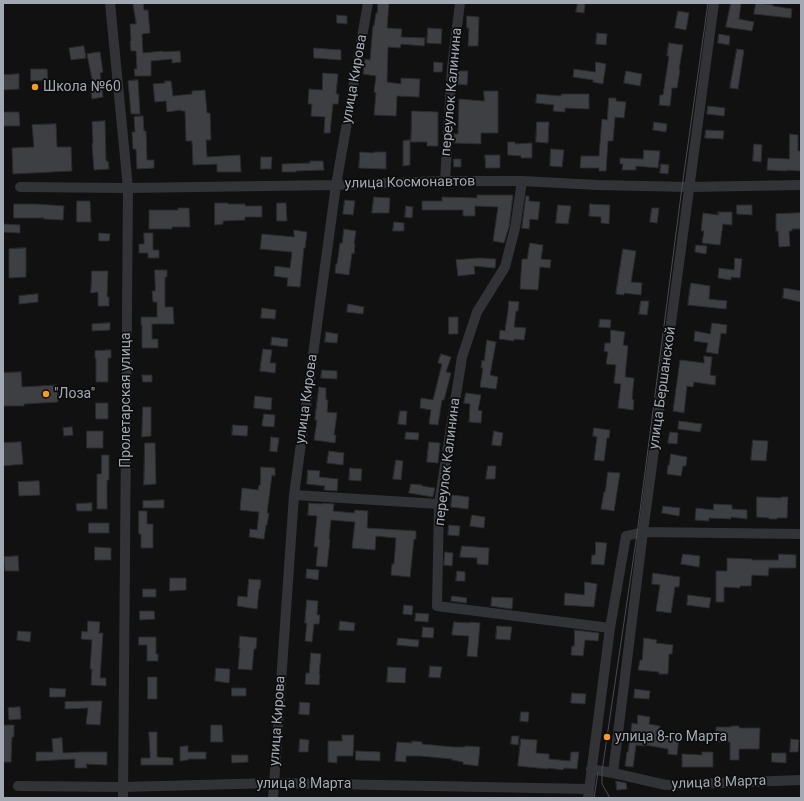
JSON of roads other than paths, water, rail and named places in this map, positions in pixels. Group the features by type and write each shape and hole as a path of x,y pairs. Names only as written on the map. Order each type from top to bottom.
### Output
{"street":[{"name":"Пролетарская улица","path":"110,3 128,188 123,798"},
{"name":"улица Кирова","path":"273,798 294,495 336,185 368,3"},
{"name":"переулок Калинина","path":"445,181 452,67 460,3"},
{"name":"улица Бершанской","path":"613,773 643,532 714,3"},
{"name":"улица Космонавтов","path":"20,187 128,188 336,185 445,181 522,181 596,185 690,187 801,186"},
{"name":"переулок Калинина","path":"522,181 515,228 504,267 477,312 462,357 439,504 437,606 610,628"},
{"path":"294,495 439,504"},
{"path":"588,793 610,628 626,536 643,532 801,534"},
{"name":"улица 8 Марта","path":"591,769 666,785 801,780"},
{"name":"улица 8 Марта","path":"18,786 123,787 274,782 588,793"}],"tram line":[{"path":"610,798 602,784 602,771 637,534 682,187 708,3"},
{"path":"594,798 598,772"}],"place":[{"name":"Школа №60","path":"35,87"},
{"name":"\"Лоза\"","path":"46,394"},
{"name":"улица 8-го Марта","path":"607,737"}]}
